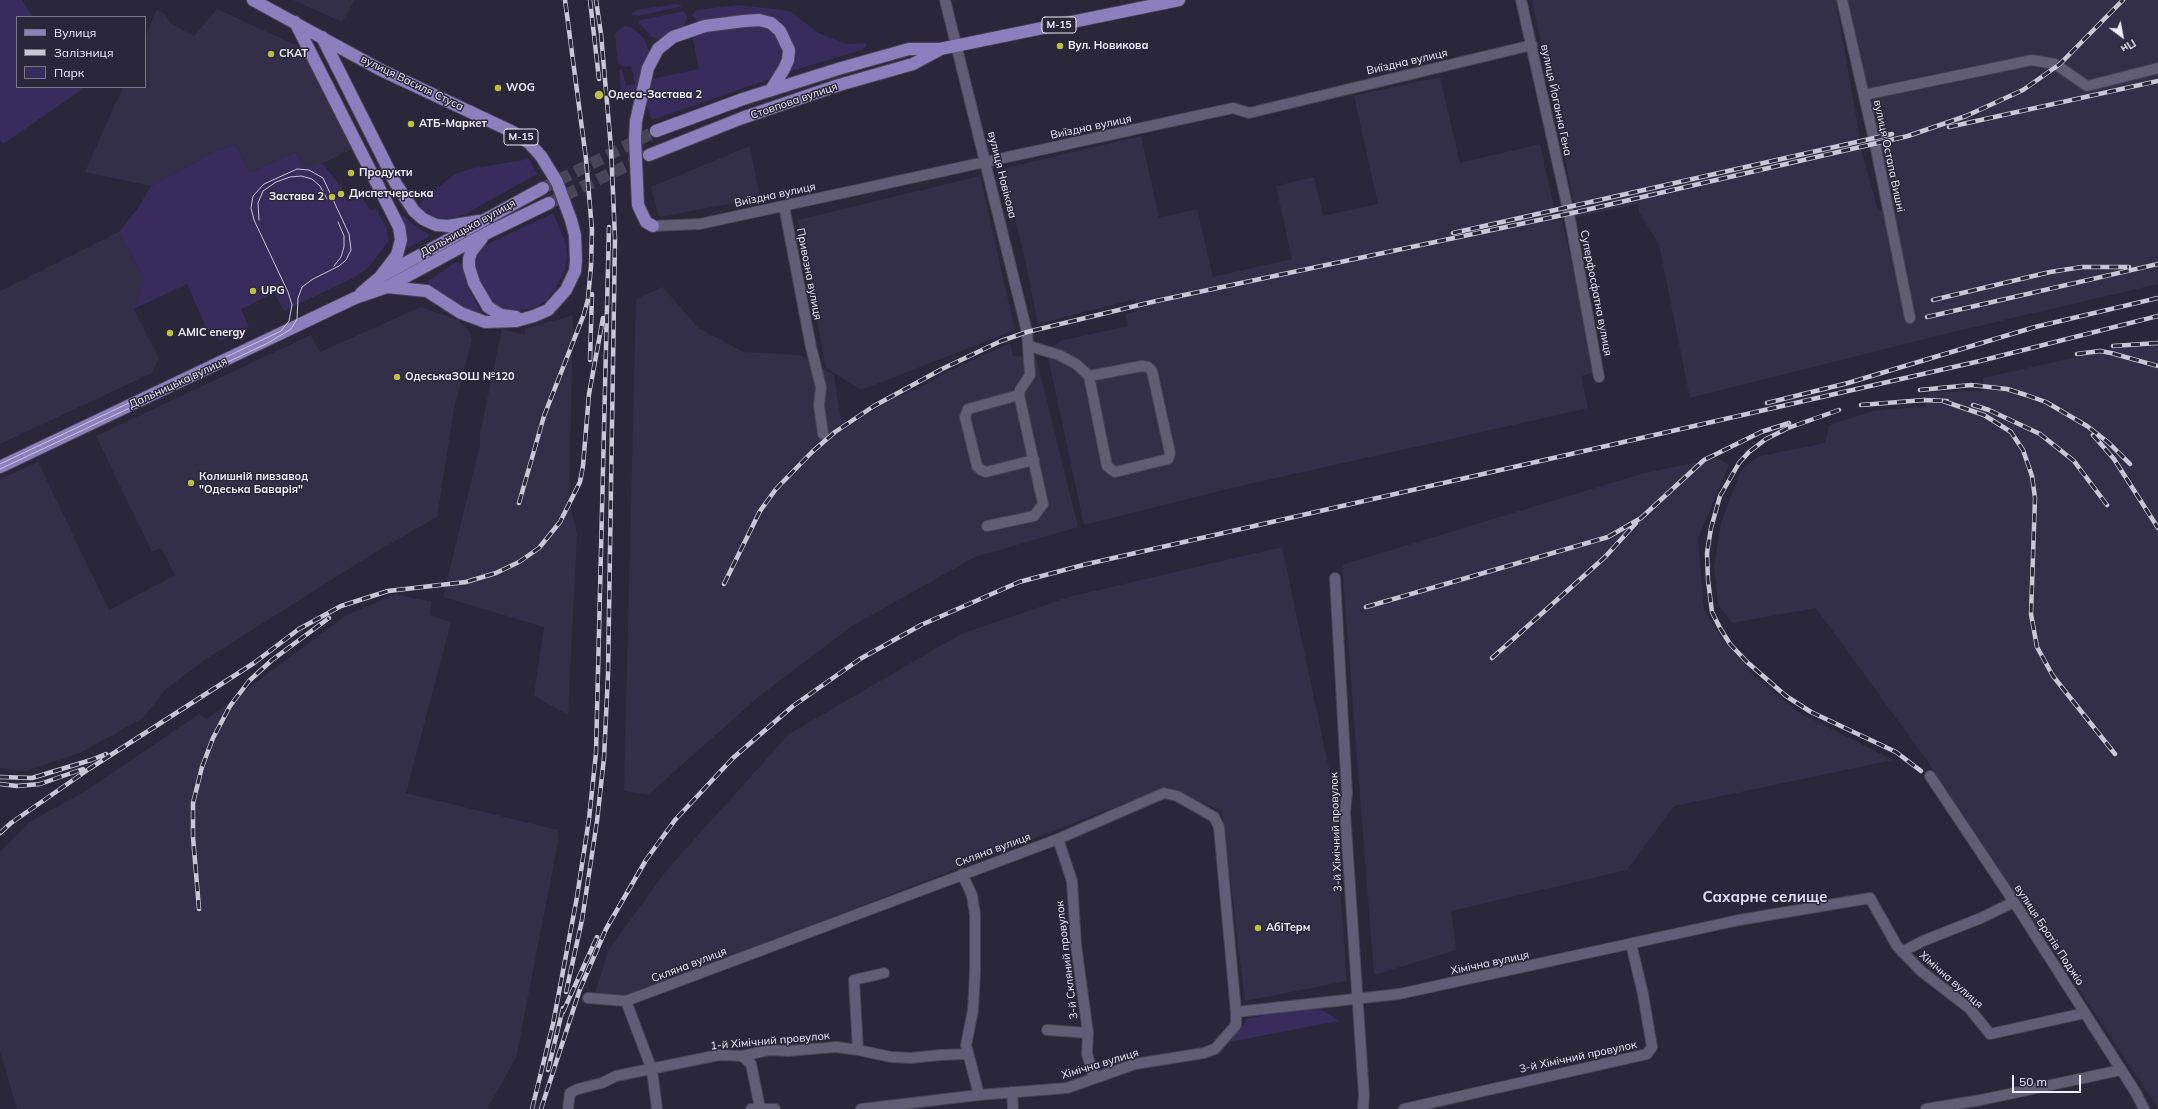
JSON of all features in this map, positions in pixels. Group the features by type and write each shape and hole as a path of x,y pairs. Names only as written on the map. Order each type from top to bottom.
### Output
{"main road":[{"name":"вулиця Василя Стуса","path":"253,0 381,70 513,132 529,143 550,169 571,220 576,249 576,266 571,280 561,298 548,310 525,319 506,323 478,320 461,313 427,291 383,282"},
{"name":"Стовпова вулиця","path":"649,155 750,116 840,85 913,64 940,50 1179,0"},
{"path":"653,226 646,222 638,205 635,139 638,109 648,68 658,49 674,37 704,26 744,21 770,23 780,31 789,50 788,60 784,69 771,90"},
{"path":"295,22 399,227 401,240 397,255 383,282"},
{"path":"322,37 396,184 414,211 423,219 436,225 448,226 479,221"},
{"name":"Стовпова вулиця","path":"656,131 838,68 909,49 940,50"},
{"name":"Дальницька вулиця","path":"0,466 355,298 479,221 543,188"},
{"name":"Дальницька вулиця","path":"383,282 549,203"},
{"path":"485,234 471,252 469,259 469,267 474,283 483,300 494,311 501,315 525,319"}],"street":[{"name":"вулиця Новікова","path":"945,0 986,161 1029,346 1030,375 1020,390 1019,395"},
{"name":"вулиця Йоганна Гена","path":"1521,0 1568,210"},
{"name":"вулиця Остапа Вишні","path":"1842,0 1864,95 1910,318"},
{"name":"Виїздна вулиця","path":"653,226 700,224 1233,108 1249,113 1532,45"},
{"path":"1864,95 2032,60 2055,64 2087,86 2158,68"},
{"name":"Привозна вулиця","path":"784,206 811,346 821,387 819,405 823,434"},
{"name":"Суперфосфатна вулиця","path":"1568,210 1599,377"},
{"path":"1029,346 1059,355 1076,364 1089,376 1107,466 1115,472 1168,459 1170,454 1152,371 1142,366 1089,376"},
{"path":"987,526 1034,516 1043,504 1034,460 1019,395 968,409 965,417 977,466 981,470 986,472 1034,460"},
{"name":"3-й Хімічний провулок","path":"1335,578 1347,793 1345,812 1358,998 1363,1109"},
{"name":"вулиця Братів Поджіо","path":"1930,776 2014,902 2122,1070 2144,1109"},
{"name":"Скляна вулиця","path":"588,998 626,1001 1058,839 1164,793 1178,796 1214,817 1219,827 1236,1012"},
{"name":"3-й Скляний провулок","path":"1058,839 1072,882 1076,946 1088,1033 1087,1054 1094,1078"},
{"path":"962,874 972,895 975,914 975,972 973,1010 966,1044 979,1095"},
{"name":"Хімічна вулиця","path":"861,1109 979,1095 1067,1088 1135,1064 1204,1053 1215,1049 1236,1025 1236,1012 1399,994 1739,920 1870,898 1890,938 1902,952 1921,971 1969,1008 1990,1034 2085,1013"},
{"path":"1902,952 1923,941 1981,918 2014,902"},
{"name":"3-й Хімічний провулок","path":"1404,1109 1647,1054 1652,1047 1643,994 1631,944"},
{"path":"858,1050 854,980 884,973"},
{"path":"626,1001 652,1070 657,1109"},
{"path":"1047,1030 1088,1033"},
{"name":"1-й Хімічний провулок","path":"568,1109 569,1097 574,1090 602,1083 616,1076 652,1070 719,1055 742,1056 769,1050 788,1051 836,1047 891,1057 911,1058 968,1054"},
{"path":"742,1056 751,1064 756,1108 775,1109"},
{"path":"1926,1109 1981,1100 2122,1070"},
{"path":"1012,1092 1013,1109"}],"shaded area":[{"path":"293,0 355,0 342,22"},
{"path":"1532,0 1836,0 1863,157 1878,211 1894,208 1846,0 2158,0 2158,284 1936,336 1690,398 1659,244 1639,212 1638,204 1577,217"},
{"path":"217,9 304,49 352,149 315,167 302,165 296,152 250,173 235,144 216,151 151,186 85,172 123,88 146,88 146,35 157,10 165,14 170,23 194,36"},
{"path":"1440,77 1460,163 1540,144 1557,221 1562,220 1596,372 1581,376 1588,408 1223,490 1084,525 1047,352 1060,341 1128,326 1126,314 1137,311 1135,299 1038,324 1025,259 1002,169 1141,136 1159,218 1197,209 1213,277 1292,259 1276,186 1314,177 1323,216 1378,204 1354,96"},
{"path":"750,146 760,198 659,217 651,187"},
{"path":"980,176 1015,330 861,390 826,368 798,220"},
{"path":"119,232 145,279 134,309 159,358 152,373 0,444 0,291"},
{"path":"663,287 698,328 744,352 800,355 834,375 840,416 852,424 893,398 923,386 940,375 1010,343 1013,356 1036,357 1078,527 975,557 852,626 757,698 648,795 624,791 636,299"},
{"path":"421,307 458,320 468,330 472,339 454,408 437,517 374,553 206,659 165,690 143,718 80,753 26,771 0,768 0,479 38,462 109,610 175,575 161,548 152,552 96,436 311,335 320,352"},
{"path":"573,315 569,499 577,534 568,715 534,696 544,627 443,597 480,445 480,434 502,329 525,335 525,329"},
{"path":"2158,339 2158,1108 1926,759 1816,608 1732,623 1718,604 1714,566 1721,523 1741,470 1760,456 1825,443 1829,425 1873,411 1926,406 1928,392 1984,391 1983,378"},
{"path":"1717,458 1729,465 1698,538 1704,610 1725,642 1755,677 1800,713 1893,760 1674,806 1627,870 1451,911 1456,950 1374,975 1342,565 1641,474"},
{"path":"1282,547 1332,783 1347,981 1245,1001 1222,811 1166,787 628,997 594,996 609,949 666,871 789,734 961,634 1069,597"},
{"path":"396,594 432,602 429,615 451,622 406,793 558,830 558,842 516,1058 487,1109 17,1109 0,1051 0,852 31,821 84,792 199,714 207,719 345,616"}],"green space":[{"path":"0,0 22,0 32,16 16,16 16,88 83,89 3,144 0,140"},
{"path":"675,4 683,6 638,16 632,15 632,13 637,10"},
{"path":"738,5 791,12 817,32 847,44 866,43 866,47 861,50 789,72 793,48 791,40 783,26 699,23 692,15 697,10"},
{"path":"684,11 687,17 684,27 660,39 652,37 638,22 641,20"},
{"path":"625,26 631,27 644,38 649,51 636,96 621,97 619,70 622,69 626,86 635,84 631,66 624,67 618,63 615,35 617,31"},
{"path":"752,26 767,29 773,33 780,44 781,51 779,65 770,79 652,120 646,104 652,79 699,69 692,36 729,28"},
{"path":"235,144 250,173 296,152 302,165 315,167 322,163 341,187 348,201 361,196 371,211 376,208 387,229 388,242 368,268 355,277 284,311 274,293 241,309 249,327 220,341 208,332 187,284 134,309 145,279 119,232 138,208 151,186 216,151"},
{"path":"529,159 537,174 464,215 446,219 437,218 429,215 419,207 423,199 455,174 469,169"},
{"path":"553,213 565,241 567,255 565,269 555,290 546,301 535,307 513,312 497,309 483,290 476,273 477,252 480,248"},
{"path":"404,215 415,226 429,234 428,237 408,248 406,247 406,232 400,218"},
{"path":"456,262 462,264 469,290 483,315 472,313 429,285 428,281"},
{"path":"1321,1009 1339,1021 1229,1042 1248,1019 1279,1011"}],"tunnel":[{"path":"543,188 656,131"},
{"path":"549,203 649,155"}],"tram line":[{"path":"0,464 281,331 289,321 292,305 288,292 254,220 251,208 253,196 264,184 297,169 309,170 323,178 349,234 351,250 346,260 339,266 313,279 302,287 298,298 297,319 291,329 268,343 0,469"},
{"path":"259,220 258,203 263,191 276,182 290,177 301,176 312,179 320,186 327,199"},
{"path":"334,266 341,257 344,247 344,236 338,222"}],"railway":[{"path":"519,503 544,416 584,314 588,299 592,230 586,159 565,0"},
{"path":"590,0 599,79"},
{"path":"566,992 582,920 597,821 604,758 608,675 615,238 611,148 601,34 596,0"},
{"path":"724,584 760,511 776,489 812,452 835,432 874,406 942,369 1001,341 1027,332 1156,301 1577,212 1908,136 1966,116 2023,90 2060,64 2123,0"},
{"path":"1949,127 2158,81"},
{"path":"1453,233 1892,134"},
{"path":"532,1109 553,1024 577,897 589,819 596,753 609,227"},
{"path":"1927,317 2158,264"},
{"path":"1933,300 2050,272 2082,267 2129,267"},
{"path":"590,360 592,294"},
{"path":"1767,403 1848,383 2035,327 2158,298"},
{"path":"541,1109 580,989 606,929 646,860 675,820 733,758 793,706 860,659 921,625 1019,582 1087,564 1980,361 2158,316"},
{"path":"0,833 11,823 89,769 254,663 299,629 341,606 388,591 466,582 496,573 519,562 539,548 560,522 580,482 583,466 589,394 603,318"},
{"path":"2113,346 2158,343"},
{"path":"2077,354 2100,351 2158,366"},
{"path":"1920,390 1971,385 2007,389 2046,402 2087,426 2109,443 2130,464"},
{"path":"1861,405 1924,400 1947,401"},
{"path":"1943,401 1984,415 2011,432 2023,450 2032,476 2035,498 2031,614 2037,647 2053,676 2115,754"},
{"path":"1973,405 1989,410 2040,434 2074,461 2107,505"},
{"path":"1839,410 1788,428 1766,439 1749,452 1739,463 1720,496 1711,528 1707,553 1708,580 1712,612 1730,644 1747,662 1786,696 1811,712 1896,752 1921,771"},
{"path":"1366,607 1608,537 1641,518 1704,460 1761,432 1789,423"},
{"path":"2093,435 2114,459 2158,528"},
{"path":"1492,658 1605,557 1636,523"},
{"path":"199,909 193,837 193,803 202,767 213,738 230,706 249,681 272,660 329,618"},
{"path":"0,777 32,778 106,754"},
{"path":"0,784 17,786 40,784 83,769"},
{"path":"563,1012 597,937"},
{"path":"548,1070 563,1008"}],"place":[{"name":"Вул. Новикова","path":"1060,46"},
{"name":"СКАТ","path":"271,54"},
{"name":"WOG","path":"498,88"},
{"name":"Одеса-Застава 2","path":"599,95"},
{"name":"АТБ-Маркет","path":"411,124"},
{"name":"Продукти","path":"351,173"},
{"name":"Диспетчерська","path":"341,194"},
{"name":"Застава 2","path":"332,197"},
{"name":"UPG","path":"253,291"},
{"name":"AMIC energy","path":"170,333"},
{"name":"ОдеськаЗОШ №120","path":"397,377"},
{"name":"Колишній пивзавод \"Одеська Баварія\"","path":"191,483"},
{"name":"АбіТерм","path":"1258,928"}],"district":[{"name":"Сахарне селище","path":"1765,897"}]}
